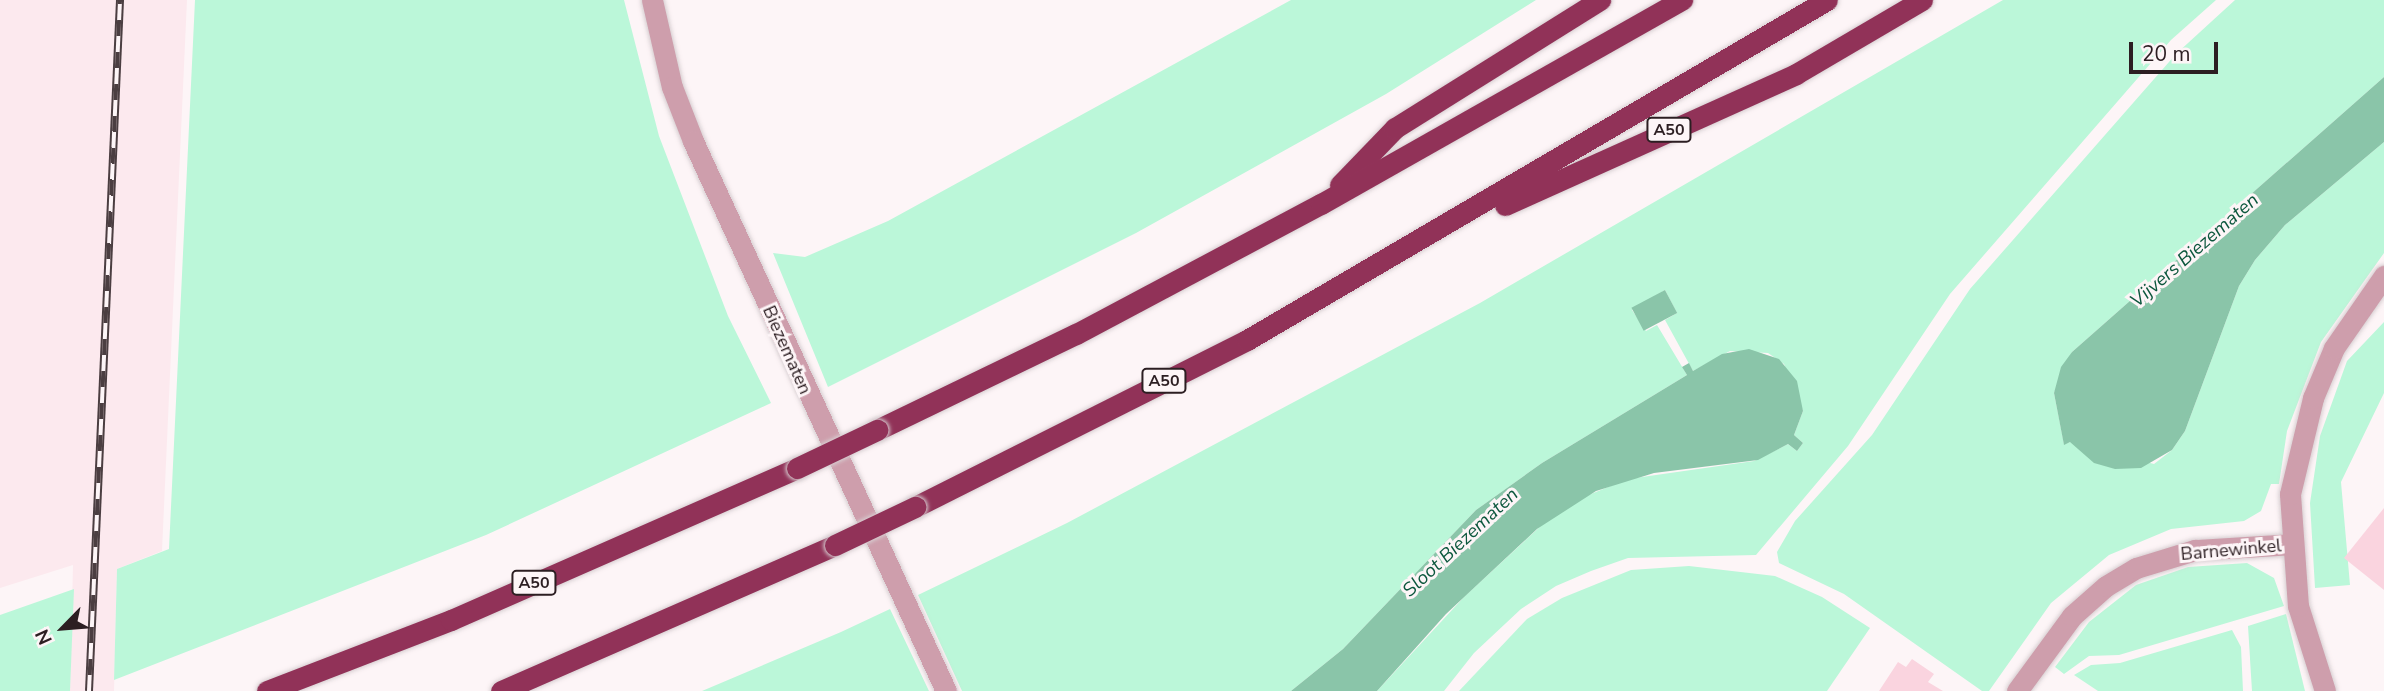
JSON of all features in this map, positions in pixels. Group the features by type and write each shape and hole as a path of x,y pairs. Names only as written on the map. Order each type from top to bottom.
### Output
{"highway":[{"name":"A50","path":"1321,204 1395,128 1600,0"},
{"name":"A50","path":"267,691 451,620 797,468 1076,334 1321,204 1682,0"},
{"name":"A50","path":"501,691 835,545 1247,340 1410,247 1827,0"},
{"name":"A50","path":"1410,247 1796,74 1922,0"}],"street":[{"name":"Biezematen","path":"652,0 672,86 693,141 946,691"},
{"path":"2326,691 2303,630 2292,544 2290,494 2313,398 2334,348 2384,276"},
{"name":"Barnewinkel","path":"2017,691 2072,616 2105,586 2136,568 2195,550 2292,544"}],"shaded area":[{"path":"0,0 187,0 162,551 117,569 114,691 70,691 73,565 0,588"},
{"path":"195,0 624,0 659,136 728,316 771,403 486,535 114,680 117,569 169,549"},
{"path":"1291,0 1536,0 1386,94 1136,233 828,387 773,253 805,257 888,221"},
{"path":"2003,0 2216,0 2171,40 1950,294 1848,446 1756,555 1628,558 1591,571 1556,586 1521,609 1474,653 1444,691 1377,691 1464,597 1544,523 1581,498 1628,479 1754,461 1788,444 1797,451 1803,443 1794,435 1803,411 1784,364 1768,353 1730,351 1693,371 1665,320 1677,313 1665,290 1632,310 1646,331 1657,325 1687,375 1542,463 1476,510 1343,649 1291,691 962,691 918,595 1067,523 1480,303"},
{"path":"2235,0 2384,0 2384,77 2072,352 2054,393 2064,444 2070,442 2154,464 2172,450 2185,431 2239,286 2255,260 2285,225 2384,142 2384,253 2321,342 2287,431 2279,484 2271,484 2261,511 2244,521 2171,529 2109,555 2051,603 1989,691 1982,691 1844,594 1779,563 1777,552 1795,521 1872,435 1970,289 2176,54"},
{"path":"2384,322 2384,393 2341,482 2350,585 2315,588 2310,503 2320,436 2347,361"},
{"path":"2247,563 2274,578 2284,606 2119,655 2089,656 2064,674 2055,667 2089,622 2136,585 2188,567"},
{"path":"1689,566 1775,576 1822,597 1870,628 1827,691 1459,691 1527,619 1562,598 1631,570"},
{"path":"74,589 70,691 0,691 0,615"},
{"path":"890,609 929,691 702,691 841,632"},
{"path":"2286,614 2305,691 2252,691 2248,626"},
{"path":"2232,630 2241,647 2243,691 2098,691 2074,675 2091,665 2120,663"}],"water":[{"name":"Vijvers Biezematen","path":"2384,77 2384,142 2285,225 2255,260 2239,286 2185,431 2172,450 2141,468 2115,469 2094,463 2070,442 2064,445 2054,393 2061,367 2072,352"},
{"path":"1665,290 1677,313 1644,331 1631,308"},
{"name":"Sloot Biezematen","path":"1749,349 1779,359 1797,381 1803,411 1794,435 1803,443 1797,451 1788,444 1758,460 1654,473 1596,491 1537,529 1446,614 1377,691 1291,691 1343,649 1476,510 1542,463 1687,375 1682,367 1689,363 1693,371 1722,354"}],"building":[{"path":"2384,508 2384,590 2344,558"},
{"path":"1912,659 1934,674 1928,682 1943,691 1879,691 1898,662 1906,667"}],"railway":[{"path":"89,691 120,0"}]}
